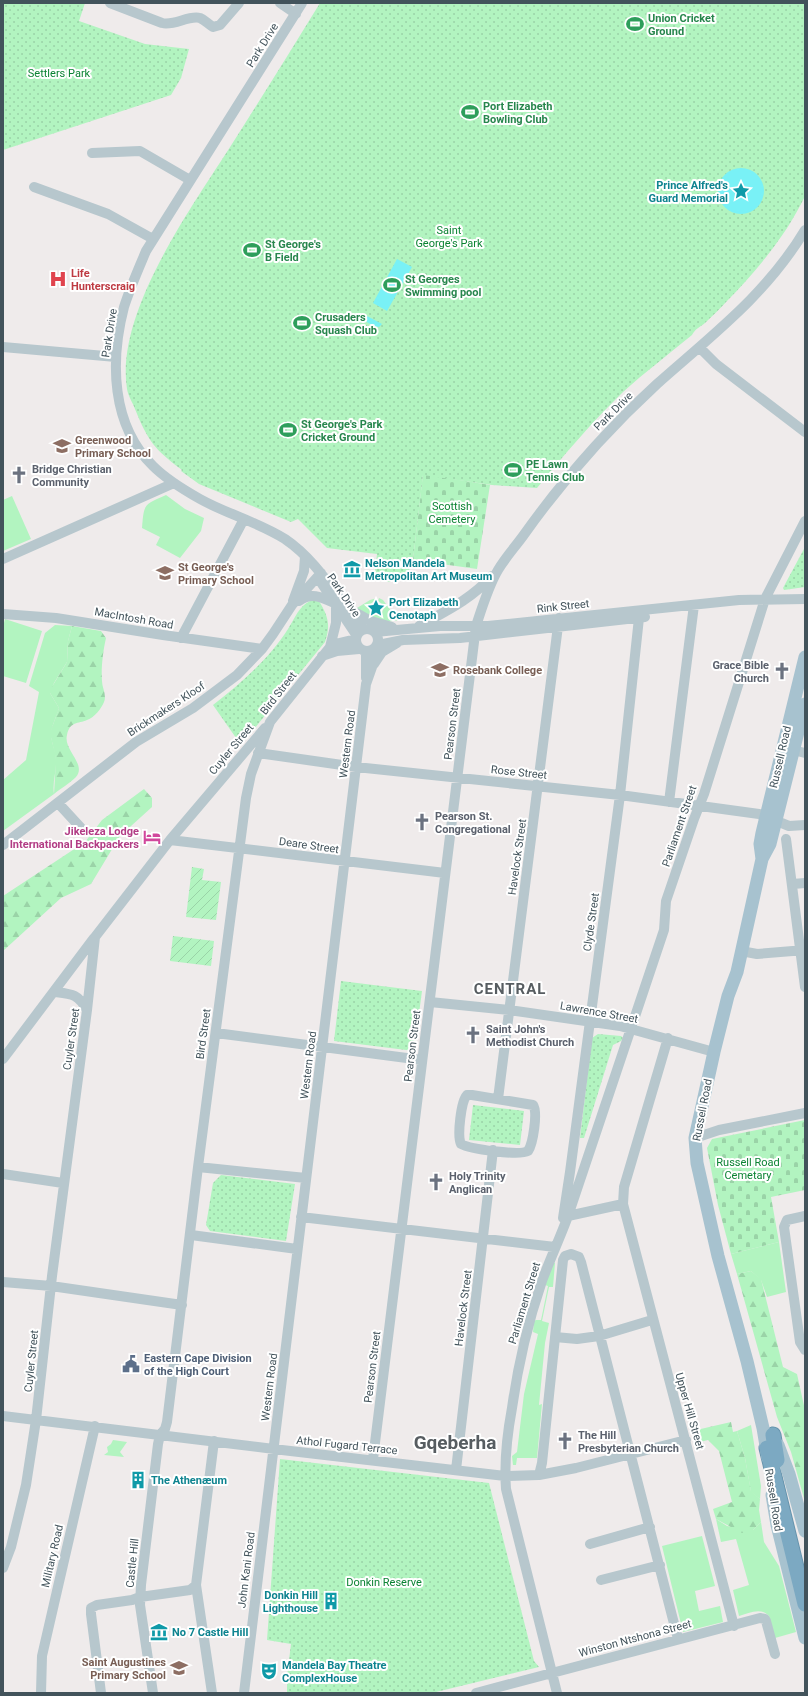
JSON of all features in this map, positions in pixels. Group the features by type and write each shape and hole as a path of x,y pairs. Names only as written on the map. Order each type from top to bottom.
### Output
{"highway":[{"path":"770,1441 805,1604"},
{"path":"794,1550 805,1579"}],"main road":[{"name":"Russell Road","path":"805,657 770,818 770,844 762,859 741,952 714,1052 695,1138 697,1163 718,1256 747,1361 770,1441 789,1474 805,1531"},
{"name":"Russell Road","path":"770,818 799,752 805,704"},
{"name":"Russell Road","path":"770,1441 771,1490 777,1525 805,1638"}],"street":[{"path":"110,3 162,23 169,24 197,18 204,20 213,27 220,25 239,3"},
{"path":"280,3 296,14"},
{"name":"Park Drive","path":"302,3 146,251 124,308 116,357 116,392 130,435 140,452 153,466 174,483 200,499 285,539 305,556 366,641"},
{"path":"92,153 130,150 140,151 190,180"},
{"path":"34,187 108,214 154,239"},
{"name":"Park Drive","path":"475,631 498,571 542,508 593,448 643,398 700,348 753,298 783,263 805,230"},
{"path":"3,347 116,357"},
{"path":"700,348 716,364 805,432"},
{"path":"3,559 174,483"},
{"path":"181,638 244,519"},
{"name":"Parliament Street","path":"557,1693 508,1503 505,1476 508,1430 520,1360 531,1316 593,1144 664,930 666,901 765,599 805,521"},
{"path":"292,604 304,571 305,556"},
{"path":"285,615 299,601 309,596 316,595 371,622 381,625 412,628 461,604 482,588 498,571"},
{"name":"Brickmakers Kloof","path":"3,845 136,742 193,708 237,674 262,648 292,604 317,572"},
{"name":"Rink Street","path":"366,641 460,638 488,626 559,622 639,614 694,608 739,600 753,601 765,599 805,599"},
{"path":"330,647 339,605"},
{"path":"669,802 694,608"},
{"name":"MacIntosh Road","path":"3,614 56,618 181,638 262,648"},
{"name":"Clyde Street","path":"559,1235 574,1141 620,795 639,614"},
{"name":"Havelock Street","path":"498,1099 559,622"},
{"name":"Rink Street","path":"366,641 412,628 475,631"},
{"name":"Pearson Street","path":"373,1459 475,631"},
{"path":"372,667 382,652 403,640"},
{"path":"330,647 335,644 366,641"},
{"path":"322,656 366,641"},
{"name":"Western Road","path":"366,641 372,667 366,684"},
{"name":"Western Road","path":"273,1449 366,684 366,641"},
{"name":"Bird Street","path":"160,1435 165,1429 167,1422 239,847 249,786 258,754 270,722 330,647"},
{"name":"Cuyler Street","path":"3,1568 11,1547 26,1485 36,1420 63,1183 87,1010 95,937 170,840 270,722"},
{"name":"Rose Street","path":"258,754 356,767 620,795 770,818 789,826 805,825"},
{"path":"58,803 81,828"},
{"path":"786,838 803,950 805,987"},
{"name":"Deare Street","path":"170,840 239,847 345,862 445,873"},
{"path":"792,884 805,883"},
{"path":"3,1059 95,937"},
{"path":"741,952 757,954 803,950"},
{"path":"55,992 72,994 82,1001 87,1010"},
{"name":"Lawrence Street","path":"430,1002 509,1010 590,1021 668,1038 714,1052"},
{"path":"216,1032 322,1048 422,1060"},
{"path":"568,1216 622,1204 622,1195 627,1176 668,1038"},
{"path":"467,1095 531,1104 534,1106 536,1112 531,1145 528,1151 522,1153 493,1150 463,1145 459,1140 463,1102 467,1095"},
{"path":"695,1138 719,1130 805,1113"},
{"path":"574,1141 584,1147 593,1144"},
{"name":"Havelock Street","path":"456,1470 493,1150"},
{"path":"198,1167 306,1178"},
{"path":"3,1174 63,1183"},
{"name":"Upper Hill Street","path":"622,1204 652,1320 686,1440 734,1626"},
{"path":"805,1216 788,1220 784,1227 800,1342 805,1350"},
{"path":"301,1217 555,1247"},
{"path":"191,1235 297,1249"},
{"path":"539,1475 542,1463 563,1260 565,1256 571,1254 579,1257 581,1262 598,1334 660,1565 678,1640"},
{"path":"3,1282 51,1286 182,1305"},
{"path":"555,1334 577,1339 652,1320"},
{"name":"Athol Fugard Terrace","path":"3,1416 95,1426 273,1449 373,1459 505,1476 539,1475 576,1468 686,1440"},
{"name":"Military Road","path":"41,1693 42,1656 95,1426"},
{"name":"Castle Hill","path":"153,1693 142,1621 140,1597 160,1435"},
{"path":"212,1693 196,1585 214,1441"},
{"name":"John Kani Road","path":"244,1693 273,1449"},
{"path":"590,1544 650,1528"},
{"path":"601,1580 660,1565"},
{"path":"101,1693 90,1614 91,1608 97,1605 132,1600 140,1597 181,1592 190,1590 196,1585"},
{"name":"Winston Ntshona Street","path":"476,1693 760,1618 764,1619 768,1626 775,1654"}],"green space":[{"name":"Settlers Park","path":"3,3 85,3 79,21 145,44 189,49 181,78 171,95 3,150"},
{"name":"Saint George's Park","path":"320,3 805,3 805,196 780,239 760,265 722,307 692,335 623,392 578,439 537,488 492,485 423,475 413,560 409,570 390,582 374,580 377,554 327,548 298,519 291,522 199,484 181,471 182,470 158,450 148,437 129,397 127,389 126,359 133,327 144,294 160,261 197,198"},
{"name":"Scottish Cemetery","path":"423,474 490,485 477,569 413,560"},
{"path":"166,495 185,509 204,518 201,531 180,558 156,545 160,537 142,528 146,506"},
{"path":"12,496 31,539 3,551 3,500"},
{"path":"805,547 805,587 784,590 783,588"},
{"path":"377,598 376,601 369,605 371,614 379,615 382,612 383,606 378,601 379,598 383,600 398,620 382,621 357,608 370,600"},
{"path":"310,601 319,601 325,611 328,621 328,631 325,642 241,745 213,705 263,661 288,629 300,609"},
{"path":"5,619 42,631 26,683 3,676 3,627"},
{"path":"55,625 72,626 68,641 67,662 54,683 50,693 59,708 51,732 56,754 54,794 3,831 3,780 26,760 39,692 29,686 45,633"},
{"path":"72,626 101,631 106,638 102,671 102,684 105,699 95,715 90,719 72,725 68,730 68,746 77,762 79,772 74,779 54,794 56,759 50,733 59,708 50,693 50,690 67,662 68,641"},
{"path":"144,789 152,798 152,807 120,836 91,884 61,898 3,951 3,896 85,842 102,820"},
{"path":"192,867 204,869 202,880 221,882 216,920 186,917"},
{"path":"173,936 214,941 211,966 170,961"},
{"path":"341,981 422,991 414,1051 334,1041"},
{"path":"598,1034 621,1036 623,1038 621,1041 613,1045 584,1138 580,1138 592,1038"},
{"path":"473,1105 524,1111 520,1145 469,1140"},
{"name":"Russell Road Cemetary","path":"805,1120 805,1190 771,1197 779,1242 731,1254 718,1205 707,1148 712,1139"},
{"path":"221,1175 295,1184 286,1241 210,1231 206,1225 213,1183"},
{"path":"779,1242 786,1292 767,1297 761,1280 751,1271 737,1274 731,1254"},
{"path":"553,1262 555,1263 553,1287 549,1287 542,1321 549,1323 545,1343 539,1405 542,1404 537,1458 517,1458 516,1465 513,1465 512,1456 517,1452 524,1394 538,1334 533,1332 534,1321 541,1320 548,1286 545,1285"},
{"path":"751,1271 761,1279 783,1367 797,1374 805,1410 805,1502 791,1452 777,1417 737,1274"},
{"path":"731,1422 733,1432 737,1431 745,1458 751,1491 760,1499 759,1510 761,1522 753,1530 742,1533 716,1519 713,1509 732,1502 719,1451 708,1440 696,1443 692,1431"},
{"path":"751,1425 761,1486 760,1499 751,1492 745,1458 737,1431"},
{"path":"113,1440 127,1442 120,1452 124,1457 104,1455 108,1452 107,1447"},
{"name":"Donkin Reserve","path":"280,1459 489,1483 534,1661 539,1667 432,1693 287,1693 287,1676 291,1644 267,1640"},
{"path":"716,1519 727,1526 753,1530 761,1522 764,1542 779,1566 796,1632 775,1638 769,1616 766,1613 759,1611 739,1616 733,1590 749,1585 736,1539 721,1542"},
{"path":"702,1536 715,1586 695,1591 699,1611 720,1606 723,1622 683,1632 662,1546"}],"water":[{"path":"737,168 745,168 754,172 760,178 764,191 760,204 754,210 745,214 737,214 728,210 722,204 718,195 718,187 722,178 728,172"},
{"name":"St Georges Swimming pool","path":"397,259 412,267 387,311 373,303"},
{"path":"365,315 382,324 379,327 374,326 365,321"}],"place":[{"name":"Union Cricket Ground","path":"635,24"},
{"name":"Port Elizabeth Bowling Club","path":"470,112"},
{"name":"Prince Alfred's Guard Memorial","path":"741,191"},
{"name":"St George's B Field","path":"252,250"},
{"name":"Life Hunterscraig","path":"58,279"},
{"name":"St Georges Swimming pool","path":"392,285"},
{"name":"Crusaders Squash Club","path":"302,323"},
{"name":"St George's Park Cricket Ground","path":"288,430"},
{"name":"Greenwood Primary School","path":"62,446"},
{"name":"PE Lawn Tennis Club","path":"513,470"},
{"name":"Bridge Christian Community","path":"19,475"},
{"name":"Nelson Mandela Metropolitan Art Museum","path":"352,569"},
{"name":"St George's Primary School","path":"165,573"},
{"name":"Port Elizabeth Cenotaph","path":"376,608"},
{"name":"Rosebank College","path":"440,670"},
{"name":"Grace Bible Church","path":"782,671"},
{"name":"Pearson St. Congregational","path":"422,822"},
{"name":"Jikeleza Lodge International Backpackers","path":"152,837"},
{"name":"Saint John's Methodist Church","path":"473,1035"},
{"name":"Holy Trinity Anglican","path":"436,1182"},
{"name":"Eastern Cape Division of the High Court","path":"131,1364"},
{"name":"The Hill Presbyterian Church","path":"565,1441"},
{"name":"The Athenæum","path":"138,1480"},
{"name":"Donkin Hill Lighthouse","path":"331,1601"},
{"name":"No 7 Castle Hill","path":"159,1632"},
{"name":"Saint Augustines Primary School","path":"179,1668"},
{"name":"Mandela Bay Theatre ComplexHouse","path":"269,1671"}],"district":[{"name":"CENTRAL","path":"510,989"},
{"name":"Gqeberha","path":"455,1442"}]}
